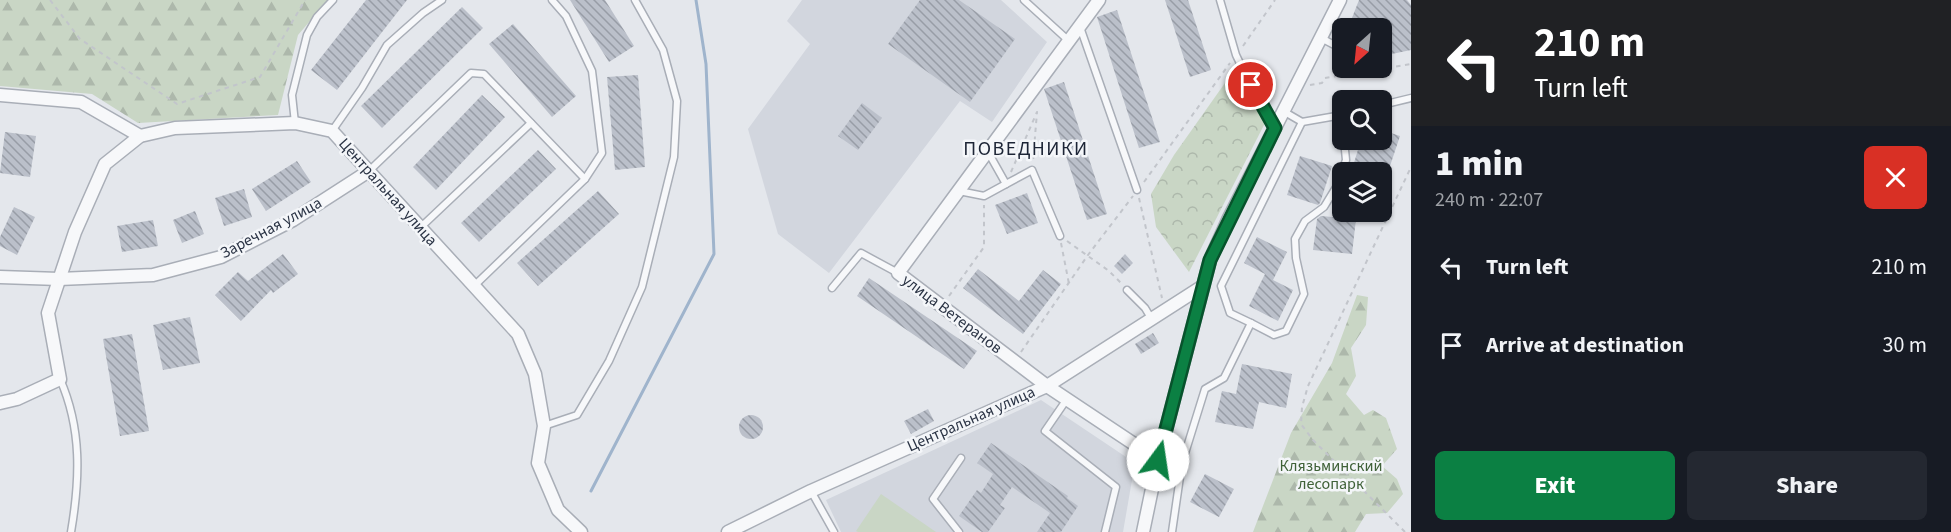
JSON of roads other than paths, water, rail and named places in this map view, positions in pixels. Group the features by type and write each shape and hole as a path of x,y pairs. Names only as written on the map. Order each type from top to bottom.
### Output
{"street":[{"name":"улица Ветеранов","path":"1099,0 898,273 1047,386 1158,460"},
{"path":"1143,532 1158,460 1215,248 1340,0"},
{"path":"0,95 81,102 140,136"},
{"name":"Центральная улица","path":"60,379 48,313 75,232 105,164 140,136 176,128 295,123 332,131 518,334 536,374 544,426 538,463 558,510 581,532"},
{"name":"Заречная улица","path":"0,277 59,279 153,274 220,257 293,220 369,171"},
{"name":"Центральная улица","path":"728,532 811,491 1047,386 1203,286"},
{"path":"0,403 17,399 60,379"}],"lane":[{"path":"295,123 292,95 307,35 317,17 333,0"},
{"path":"332,131 362,88 387,45 423,13 442,0"},
{"path":"474,286 585,179 602,153 592,71 566,16 552,0"},
{"path":"544,426 577,416 609,361 642,287 674,157 677,101 663,50 635,0"},
{"path":"1024,0 1069,41"},
{"path":"1220,0 1236,55 1258,100 1275,128"},
{"path":"1080,26 1137,190"},
{"path":"1321,38 1332,44"},
{"path":"369,171 471,73 484,74 585,179"},
{"path":"1392,103 1411,98"},
{"path":"1283,111 1302,122 1332,117"},
{"path":"1302,122 1221,286 1230,313 1274,335 1286,331 1304,294 1296,258 1295,238 1305,221 1324,207 1338,184 1346,160 1345,150"},
{"path":"420,228 531,123"},
{"path":"988,152 1006,184"},
{"path":"958,191 984,196 1032,170 1060,236"},
{"path":"832,288 861,253 898,273"},
{"path":"1203,286 1221,286"},
{"path":"1127,290 1145,308 1151,318"},
{"path":"1172,532 1182,463 1205,389 1224,378 1251,323"},
{"path":"60,379 70,402 78,451 77,493 71,532"},
{"path":"1066,399 1045,431 1116,488 1105,532"},
{"path":"959,532 933,499 961,458"},
{"path":"811,491 834,532"}],"waterway":[{"path":"591,491 714,254 706,64 696,0"}],"district":[{"name":"ПОВЕДНИКИ","path":"1026,149"}],"park label":[{"name":"Клязьминский лесопарк","path":"1331,475"}]}
